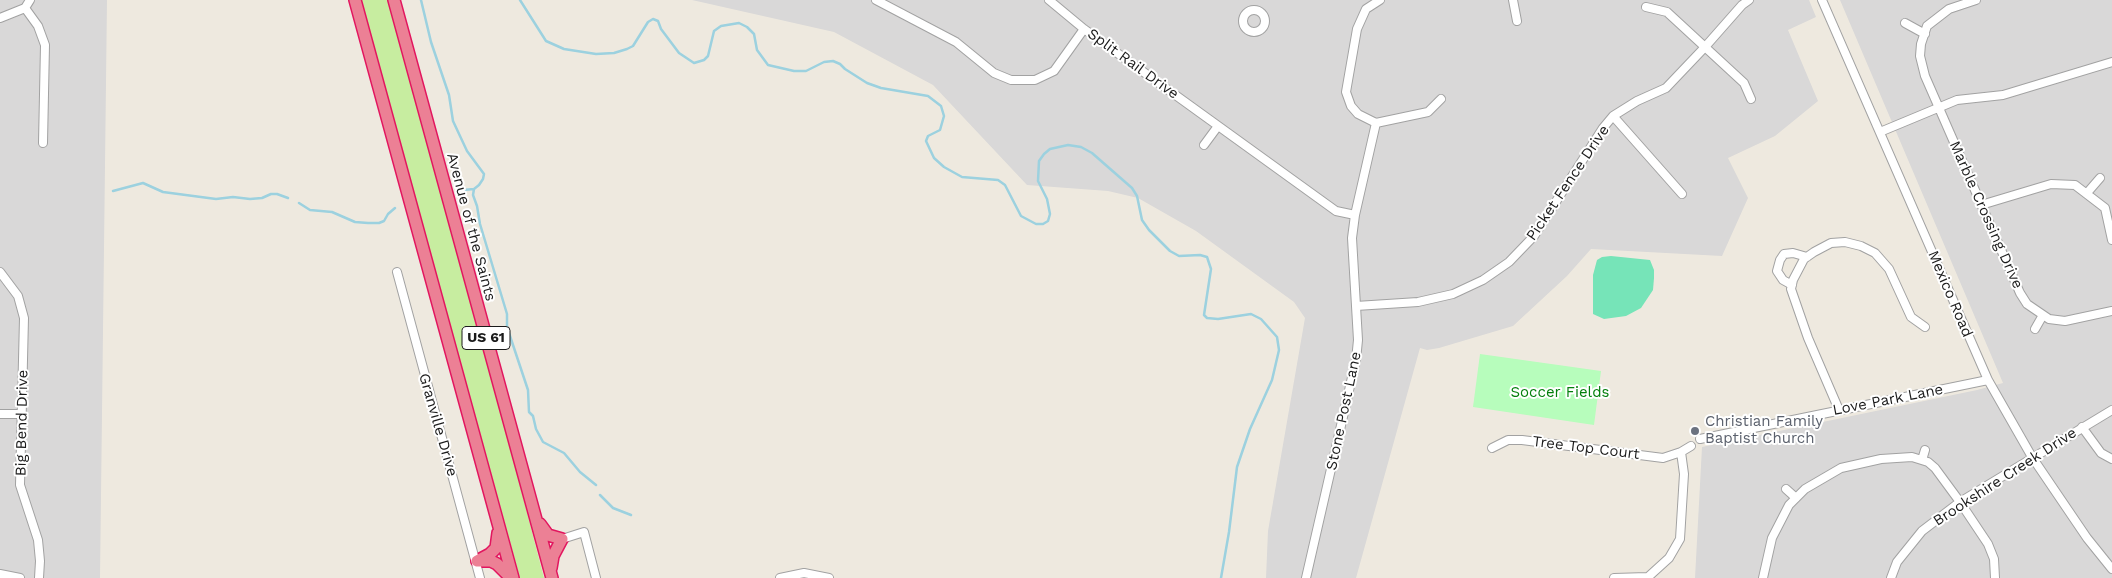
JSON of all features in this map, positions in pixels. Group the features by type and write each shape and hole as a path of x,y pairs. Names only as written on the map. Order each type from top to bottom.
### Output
{"highway":[{"name":"US 61","path":"355,0 512,578"},
{"name":"Avenue of the Saints","path":"394,0 551,576"},
{"path":"536,519 548,535 562,539 552,556 551,576"},
{"path":"476,561 490,554 496,548 499,527"},
{"path":"476,561 491,561 512,578"}],"street":[{"path":"0,18 25,8 30,0"},
{"path":"876,0 956,42 994,73 1011,80 1035,80 1054,71 1084,29"},
{"name":"Split Rail Drive","path":"1050,0 1084,29 1336,211 1355,215"},
{"path":"1256,0 1256,9"},
{"path":"1380,0 1366,9 1357,30 1346,92 1351,106 1358,114 1376,124 1428,112 1442,100"},
{"path":"1513,0 1517,21"},
{"name":"Picket Fence Drive","path":"1356,306 1418,302 1453,294 1483,280 1509,262 1534,236 1603,128 1613,116 1637,101 1666,88 1749,0"},
{"name":"Mexico Road","path":"1822,0 1988,380 2032,457 2087,538 2112,569"},
{"path":"1905,23 1925,34 1927,26 1949,9 1976,0"},
{"path":"1646,7 1667,12 1744,83 1751,99"},
{"path":"25,8 38,26 45,45 43,143"},
{"name":"Marble Crossing Drive","path":"1925,34 1920,50 1922,67 1938,108 2020,293 2027,304 2049,319 2065,320 2112,311"},
{"path":"1880,132 1957,100 2003,95 2112,62"},
{"path":"1613,116 1682,194"},
{"name":"Stone Post Lane","path":"1306,578 1356,360 1358,340 1352,238 1355,215 1376,124"},
{"path":"1204,145 1218,126"},
{"path":"2087,193 2100,178"},
{"path":"1981,205 2051,184 2075,185 2105,208 2112,240"},
{"path":"1839,410 1808,338 1794,299 1792,285 1798,270 1807,257 1831,244 1845,242 1861,246 1875,253 1886,263 1911,317 1925,327"},
{"path":"1792,285 1783,280 1777,271 1780,260 1784,254 1793,253 1807,257"},
{"name":"Big Bend Drive","path":"0,272 18,296 24,318 20,484 38,540 40,561 38,578"},
{"name":"Granville Drive","path":"397,272 480,578"},
{"path":"2035,329 2043,315"},
{"name":"Love Park Lane","path":"1700,439 1988,380"},
{"name":"Brookshire Creek Drive","path":"1891,578 1897,562 1922,531 1960,502 2112,410"},
{"path":"0,414 22,414"},
{"path":"2082,427 2101,453 2112,459"},
{"name":"Tree Top Court","path":"1492,448 1508,440 1522,440 1663,458 1681,452"},
{"path":"1614,578 1647,577 1669,558 1680,539 1684,474 1681,452 1691,446"},
{"path":"1922,460 1925,450"},
{"path":"1763,578 1772,538 1789,505 1805,489 1841,468 1881,459 1912,457 1922,460 1935,468 1960,502 1988,544 1994,559 1994,578"},
{"path":"1786,489 1796,498"},
{"path":"562,539 584,532 596,578"},
{"path":"781,578 804,573 829,578"},
{"path":"0,574 20,578"}],"shaded area":[{"path":"0,0 107,0 100,578 0,578"},
{"path":"692,0 1809,0 1816,17 1788,30 1818,101 1775,136 1728,158 1748,198 1722,256 1591,249 1567,276 1513,326 1439,348 1427,350 1420,348 1356,578 1266,578 1268,531 1305,318 1294,302 1196,231 1138,198 1108,191 1027,185 933,85 834,32"},
{"path":"1840,0 2112,0 2112,578 1695,578 1702,447 2003,383"}],"green space":[{"path":"361,0 388,0 489,367 544,578 520,578"},
{"path":"1611,256 1650,260 1654,270 1653,290 1641,308 1626,316 1604,319 1593,314 1593,275 1597,260 1602,257"},
{"name":"Soccer Fields","path":"1480,354 1601,371 1594,425 1473,407"}],"waterway":[{"path":"421,0 431,42 449,95 453,121 467,151 484,174 483,179 474,189 463,190"},
{"path":"520,0 546,41 564,49 596,54 614,53 627,49 633,46 648,22 653,19 658,21 661,29 679,53 694,63 704,60 708,56 714,31 721,26 739,23 747,27 754,34 757,50 768,65 794,71 806,71 824,62 833,61 867,83 881,88 928,96 941,106 944,116 940,130 928,136 926,141 934,158 944,167 962,177 998,180 1005,185 1021,216 1036,224 1043,224 1048,221 1050,214 1047,199 1038,181 1039,161 1044,154 1050,149 1068,145 1081,147 1092,153 1132,188 1137,196 1142,220 1149,230 1170,251 1179,256 1200,255 1207,257 1211,269 1204,315 1207,318 1218,319 1251,314 1261,319 1277,337 1279,350 1272,380 1250,429 1237,467 1221,578"},
{"path":"113,191 143,183 163,192 216,199 233,197 262,198 271,194 288,198"},
{"path":"474,189 473,195 480,224 507,314 507,327 528,390 529,412 533,416 536,429 543,442 564,453 580,472 596,485"},
{"path":"299,203 310,210 332,212 355,222 368,223 384,221 395,208"},
{"path":"600,495 613,508 631,515"}],"place":[{"name":"Christian Family Baptist Church","path":"1695,431"}]}
